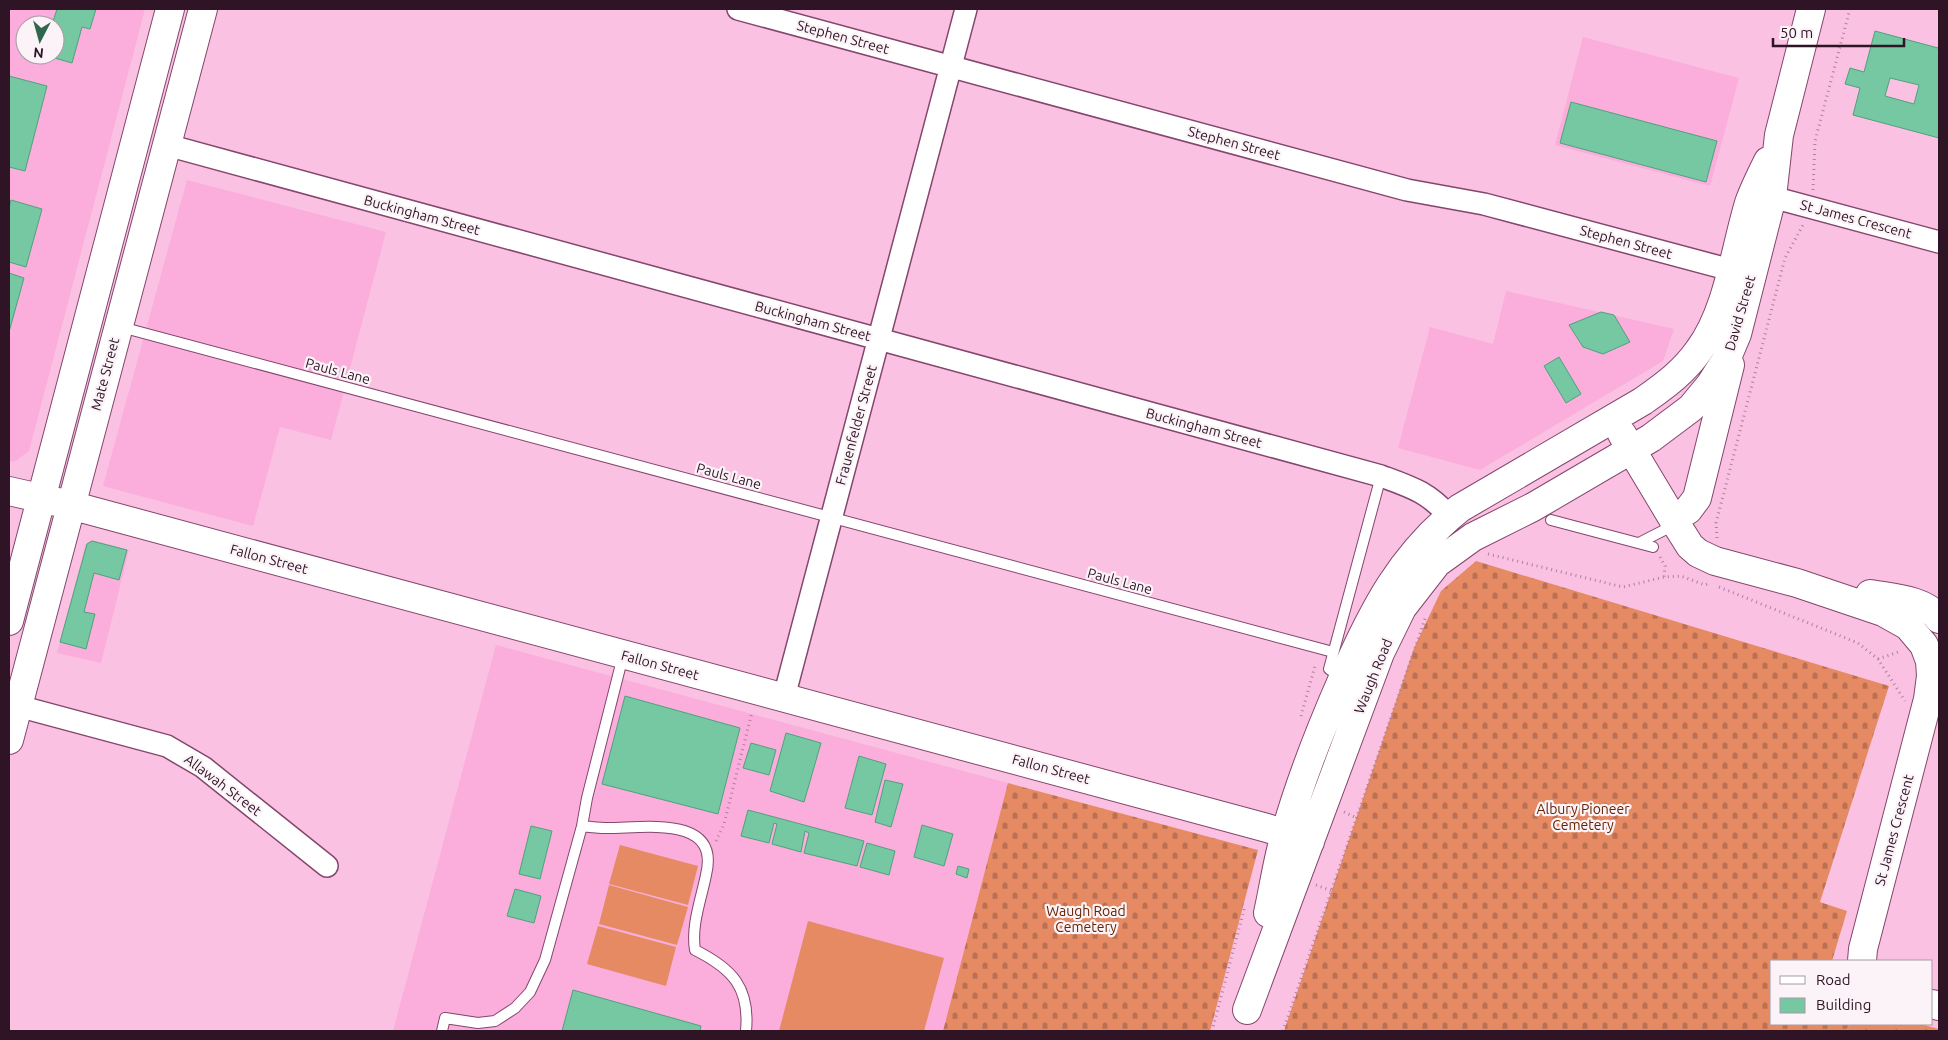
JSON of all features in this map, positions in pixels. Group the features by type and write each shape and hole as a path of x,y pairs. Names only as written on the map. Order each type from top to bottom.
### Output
{"main road":[{"path":"9,621 170,9"},
{"name":"Mate Street","path":"9,740 117,326 203,9"},
{"name":"David Street","path":"1632,450 1665,429 1701,399 1719,372 1736,334 1772,197 1779,135 1811,9"},
{"name":"David Street","path":"1613,419 1668,384 1700,350 1715,320 1750,200 1779,135"},
{"path":"1674,522 1688,510 1697,498 1721,407 1736,334"},
{"path":"1613,419 1674,522 1713,572 1903,600 1927,608 1939,619"},
{"name":"Waugh Road","path":"1298,837 1304,774 1343,679 1362,636 1390,584 1418,545 1449,516 1474,498 1613,419"},
{"name":"Waugh Road","path":"1245,1021 1298,837 1402,608 1437,563 1473,537 1533,507 1632,450"},
{"name":"Fallon Street","path":"9,491 70,505 1298,837"},
{"path":"1797,583 1894,616 1908,626 1924,644"},
{"name":"St James Crescent","path":"1862,960 1917,704 1931,668 1924,644"},
{"name":"St James Crescent","path":"1917,704 1939,673"}],"street":[{"name":"Stephen Street","path":"738,9 1407,190 1484,204 1731,270"},
{"name":"Frauenfelder Street","path":"784,697 966,9"},
{"name":"Buckingham Street","path":"167,145 1381,476 1416,488 1434,499 1449,516"},
{"name":"St James Crescent","path":"1772,197 1939,242"},
{"name":"Allawah Street","path":"18,706 167,746 182,753 203,767 327,866"}],"lane":[{"name":"Pauls Lane","path":"117,326 1333,652"},
{"name":"Waugh Road","path":"1343,679 1329,669 1381,476"},
{"path":"1552,520 1653,547"},
{"path":"1639,543 1674,522"},
{"path":"442,1031 445,1018 478,1023 495,1021 515,1008 530,992 544,960 582,826 587,798 623,655"},
{"path":"582,826 606,828 676,827 690,834 703,844 708,857 692,935 695,950 710,958 730,974 743,990 748,1010 746,1031"}],"path":[{"path":"1482,553 1623,587 1664,577 1681,576 1705,585 1713,572 1716,523 1744,412"},
{"path":"1653,547 1665,566 1664,577"},
{"path":"1713,572 1858,643 1878,658 1901,693 1917,704"},
{"path":"1283,1031 1428,609"},
{"path":"1878,658 1924,644"},
{"path":"708,857 724,824 752,712"},
{"path":"1212,1031 1246,904"}],"shaded area":[{"path":"9,9 145,9 29,451 14,462 9,460"},
{"path":"1583,37 1739,78 1710,186 1555,145"},
{"path":"187,180 386,232 331,440 280,427 253,526 103,486"},
{"path":"1506,291 1674,329 1663,361 1480,470 1398,448 1430,327 1493,344"},
{"path":"92,540 129,550 101,663 57,653 86,543"},
{"path":"496,645 1008,783 943,1031 393,1031"}],"green space":[{"name":"Albury Pioneer Cemetery","path":"1476,561 1889,686 1820,902 1847,911 1832,960 1770,960 1770,1025 1849,1025 1847,1031 1284,1031 1414,648 1441,591"},
{"name":"Waugh Road Cemetery","path":"1008,783 1258,850 1210,1031 943,1031"},
{"path":"620,845 698,866 688,905 609,884"},
{"path":"609,885 688,907 677,945 599,924"},
{"path":"808,921 944,958 924,1031 779,1031"},
{"path":"598,926 676,947 666,986 587,964"},
{"path":"1849,1025 1924,1025 1939,1029 1939,1031 1847,1031"}],"building":[{"path":"57,9 96,9 90,29 82,27 72,63 65,61 65,15 55,15"},
{"path":"1875,31 1938,48 1939,43 1939,138 1853,115 1860,88 1845,84 1850,68 1864,72","holes":["1890,78 1919,85 1914,104 1885,96"]},
{"path":"9,76 47,86 25,171 9,167"},
{"path":"1571,102 1717,141 1706,182 1560,143"},
{"path":"11,200 42,209 26,267 9,262 9,208"},
{"path":"9,273 24,278 9,332"},
{"path":"1601,312 1614,315 1630,342 1603,354 1583,347 1569,325"},
{"path":"1559,357 1581,394 1566,403 1544,366"},
{"path":"92,541 127,550 119,580 94,573 84,612 95,614 86,649 60,642 87,544"},
{"path":"625,696 740,728 718,814 602,784"},
{"path":"786,733 821,743 804,802 770,791"},
{"path":"751,743 776,750 769,775 743,768"},
{"path":"859,756 886,764 872,815 845,808"},
{"path":"885,780 903,784 891,827 875,822"},
{"path":"748,810 864,841 857,866 804,853 809,833 805,831 801,852 772,844 777,824 774,823 769,843 741,836"},
{"path":"922,825 953,834 944,866 914,857"},
{"path":"531,826 552,831 540,879 519,874"},
{"path":"867,843 895,851 889,875 860,867"},
{"path":"958,866 969,869 967,878 956,874"},
{"path":"515,889 541,896 534,923 507,916"},
{"path":"573,990 701,1026 700,1031 562,1031"}]}
